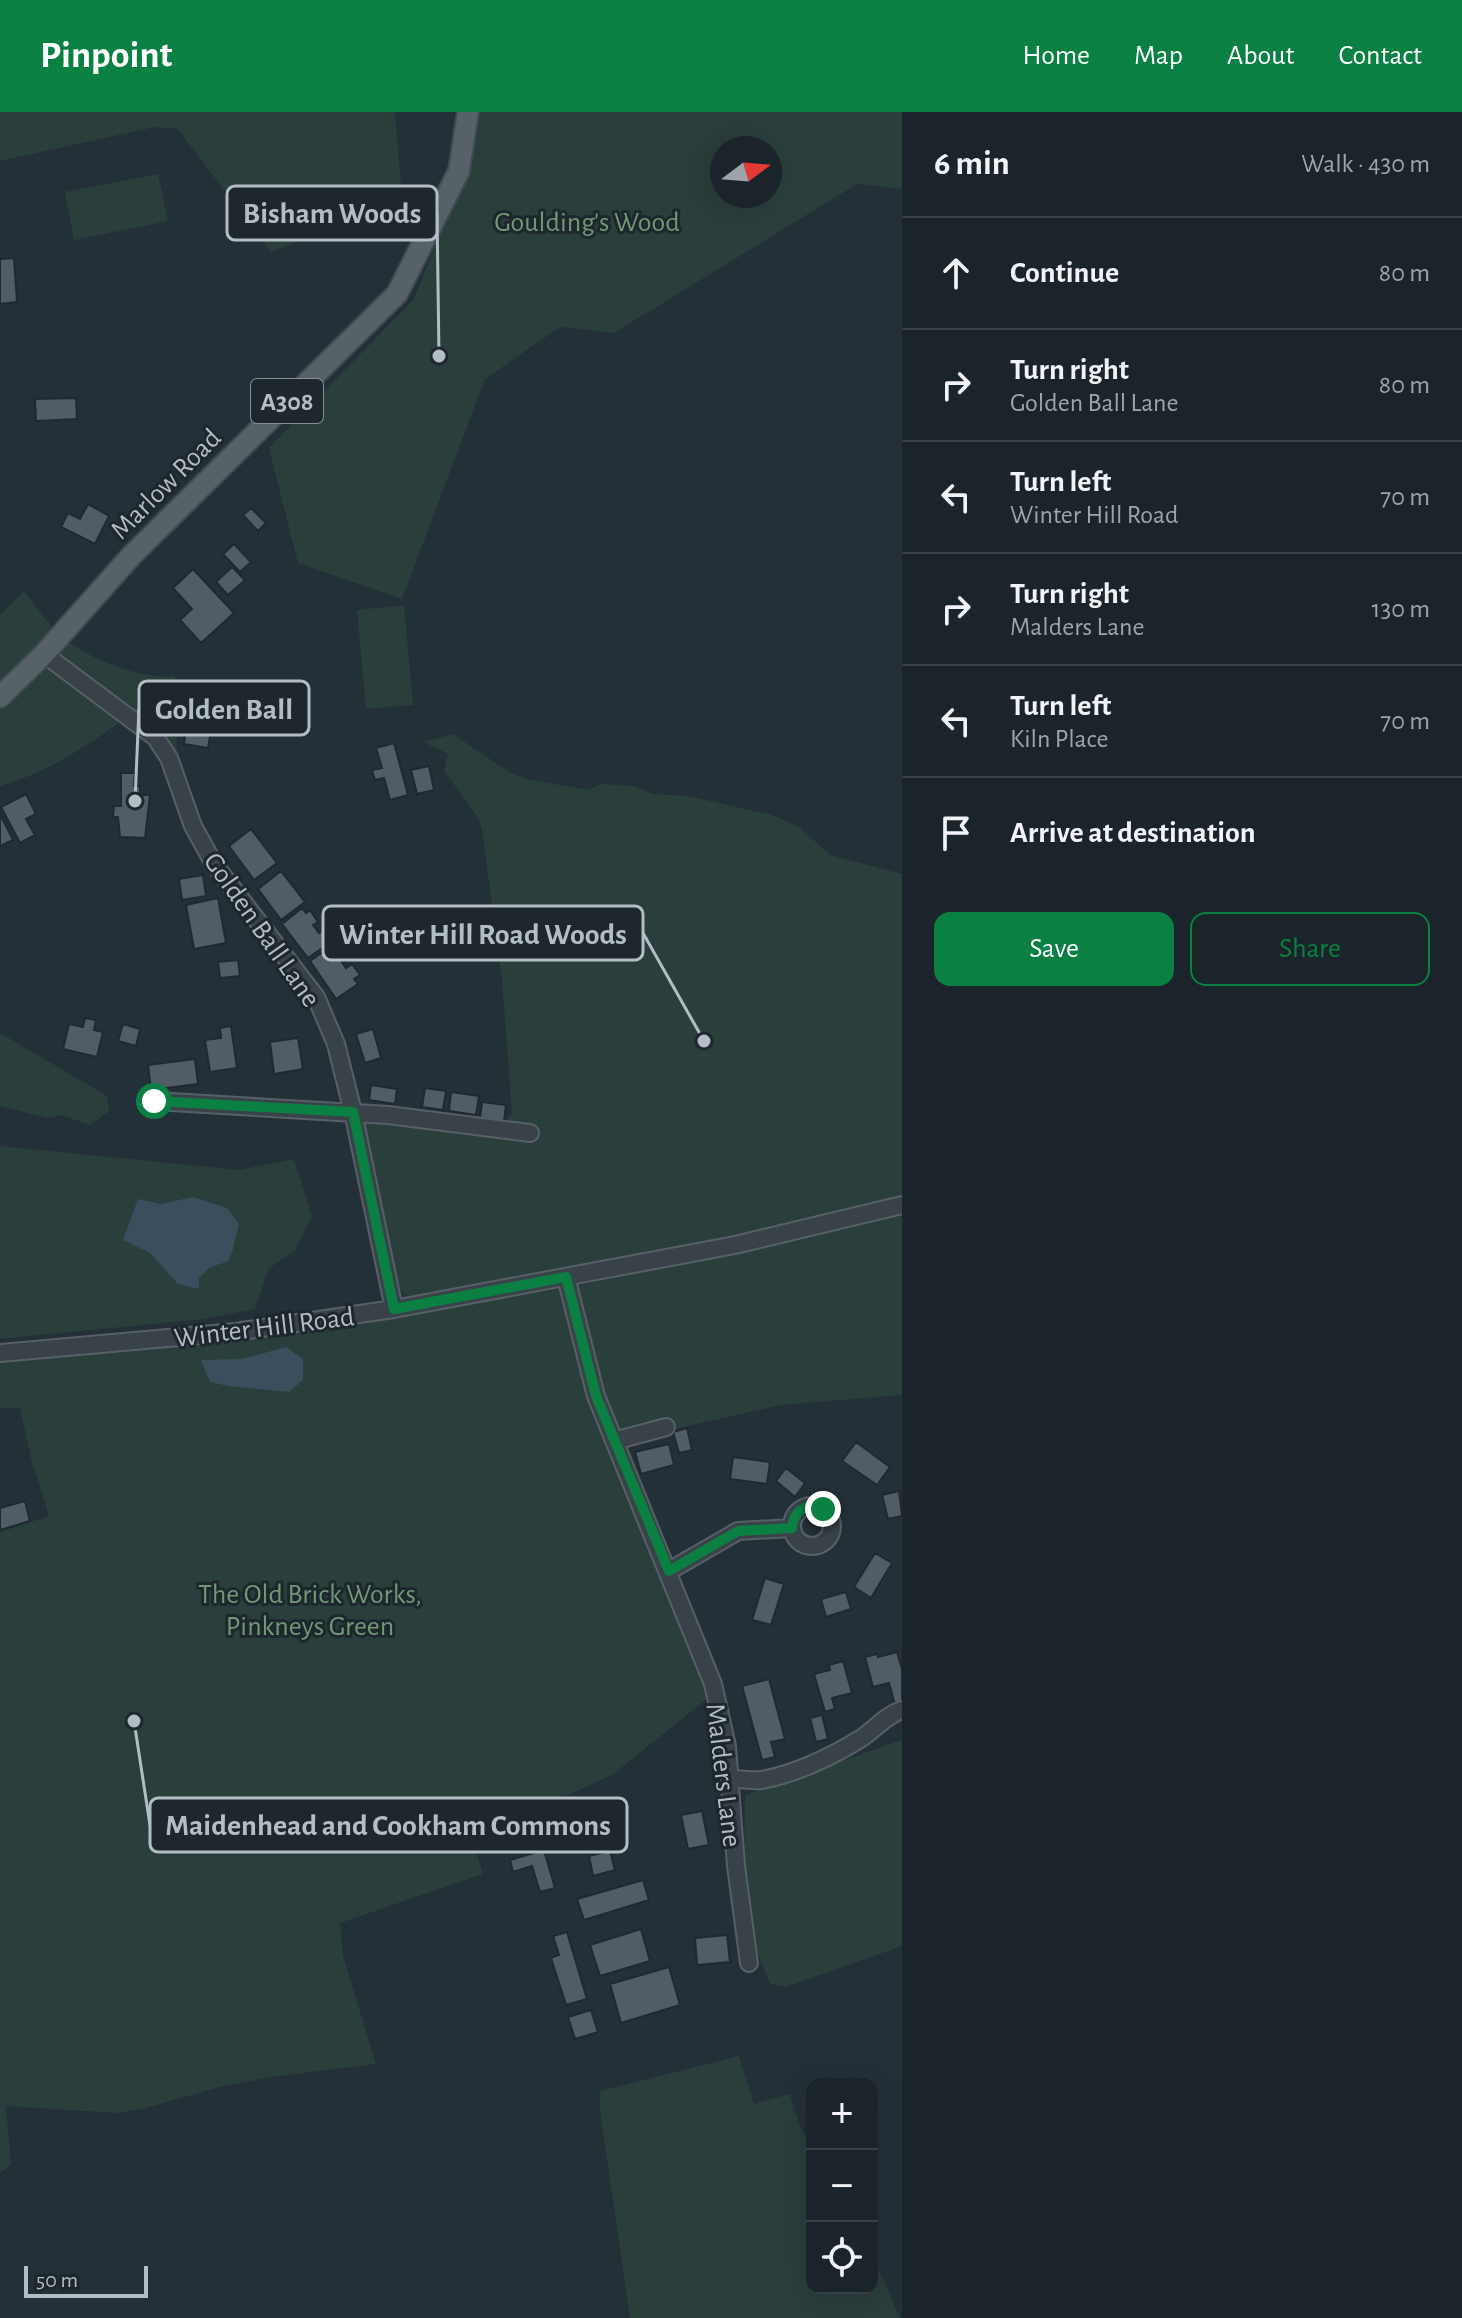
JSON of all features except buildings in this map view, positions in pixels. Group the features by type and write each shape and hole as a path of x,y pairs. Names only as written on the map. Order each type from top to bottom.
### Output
{"main road":[{"name":"Marlow Road","path":"44,654 131,556 397,294 459,171 468,112"},
{"name":"A308","path":"0,697 44,654"}],"street":[{"name":"Golden Ball Lane","path":"44,654 155,737 169,758 193,826 214,864 316,997 336,1044 394,1309"},
{"path":"154,1101 353,1112 530,1133"},
{"name":"Winter Hill Road","path":"0,1353 235,1332 394,1309 735,1245 902,1205"},
{"name":"Malders Lane","path":"566,1277 596,1396 713,1684 727,1746 736,1866 749,1963"},
{"path":"614,1441 666,1427"},
{"path":"669,1571 738,1531 792,1528"},
{"path":"730,1778 760,1780 809,1765 853,1743 902,1710"}],"green space":[{"path":"0,112 395,112 402,199 271,252 178,129 155,127 0,161"},
{"name":"Goulding's Wood","path":"475,112 902,112 902,189 857,184 614,333 560,327 485,379 402,599 298,563 269,448 414,299 465,170"},
{"path":"158,174 168,221 74,240 65,192"},
{"path":"24,591 62,637 91,656 125,670 175,676 177,759 153,723 134,712 54,764 0,786 0,615"},
{"path":"404,605 413,705 366,709 357,610"},
{"path":"453,734 509,772 526,779 588,790 602,784 634,786 653,794 688,796 772,815 799,827 830,855 902,874 902,1395 781,1405 617,1442 561,1289 670,1266 666,1249 416,1299 396,1286 362,1129 361,1102 503,1125 512,1114 502,979 482,829 478,817 444,771 448,754 424,742"},
{"path":"0,1033 107,1096 109,1111 90,1125 61,1115 48,1118 0,1106"},
{"path":"0,1146 239,1170 294,1159 312,1216 295,1251 269,1268 255,1309 204,1319 0,1339"},
{"name":"The Old Brick Works, Pinkneys Green","path":"534,1289 543,1292 559,1289 614,1444 713,1694 612,1775 471,1834 483,1874 340,1923 343,1956 376,2064 271,2077 116,2113 6,2106 11,2165 0,2173 0,1532 49,1516 20,1408 0,1408 0,1361 240,1340"},
{"path":"902,1740 902,1946 786,1987 770,1984 754,1943 744,1870 745,1795"},
{"path":"739,2056 754,2104 790,2094 806,2138 806,2294 878,2294 878,2268 900,2318 630,2318 600,2110 600,2091"}],"water":[{"path":"193,1197 227,1208 239,1224 227,1262 210,1267 199,1278 199,1289 178,1284 150,1253 123,1240 138,1199 161,1204"},
{"path":"286,1347 303,1359 303,1380 289,1392 210,1382 201,1360 242,1359"}],"place":[{"name":"Bisham Woods","path":"439,356"},
{"name":"Golden Ball","path":"135,801"},
{"name":"Winter Hill Road Woods","path":"704,1041"},
{"name":"Maidenhead and Cookham Commons","path":"134,1721"}],"route":[{"path":"154,1101 353,1112 394,1309 566,1277 596,1396 669,1571 738,1531 792,1528 792,1521 800,1510 810,1506 823,1509"}]}
